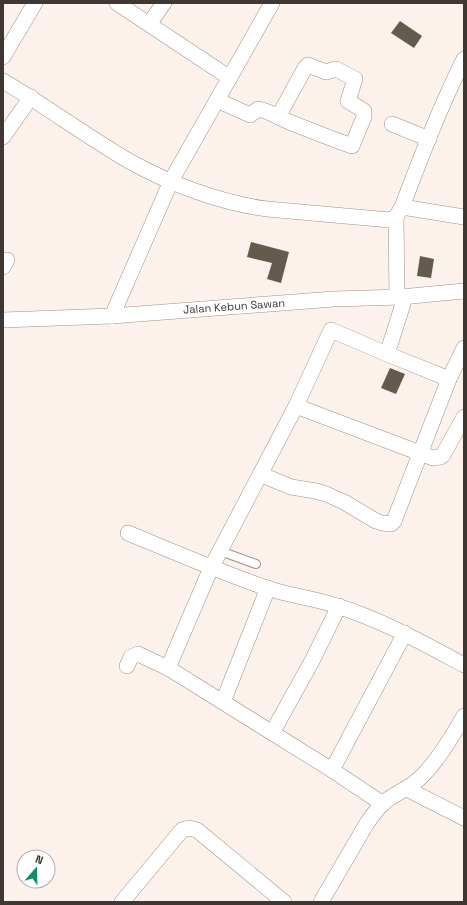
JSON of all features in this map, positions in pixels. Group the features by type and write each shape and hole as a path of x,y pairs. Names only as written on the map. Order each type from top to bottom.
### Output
{"street":[{"path":"3,57 35,3"},
{"path":"117,3 230,78"},
{"path":"149,24 164,3"},
{"path":"112,316 171,181 272,3"},
{"path":"386,354 400,304 399,212 449,89 464,59"},
{"path":"217,100 250,115 260,109 278,117 352,146 364,117 364,112 348,101 355,79 336,69 326,72 308,65 278,117"},
{"path":"3,81 129,161 171,181 210,196 249,207 289,212 390,220 399,212 464,217"},
{"path":"3,137 31,98"},
{"path":"392,124 429,139"},
{"name":"Jalan Kebun Sawan","path":"3,320 112,316 334,298 400,304 464,291"},
{"path":"168,668 216,559 296,406 331,330 449,379"},
{"path":"260,474 291,487 326,494 344,502 376,521 391,524 394,521 449,379 464,348"},
{"path":"296,406 433,458 440,458 443,455 464,418"},
{"path":"128,533 216,559 268,588 339,606 405,633 464,665"},
{"path":"222,702 268,588"},
{"path":"272,733 312,660 339,606"},
{"path":"332,770 405,633"},
{"path":"127,666 131,657 138,654 168,668 332,770 382,804"},
{"path":"321,902 367,823 382,804 407,789 418,780 438,758 464,716"},
{"path":"407,789 464,818"},
{"path":"122,902 182,830 189,828 196,830 284,902"}],"lane":[{"path":"216,559 256,564"}],"building":[{"path":"400,21 422,36 414,48 391,33"},
{"path":"251,242 289,252 281,283 267,279 272,263 247,257"},
{"path":"420,256 434,259 431,278 417,276"},
{"path":"390,368 405,374 396,394 381,388"}]}
